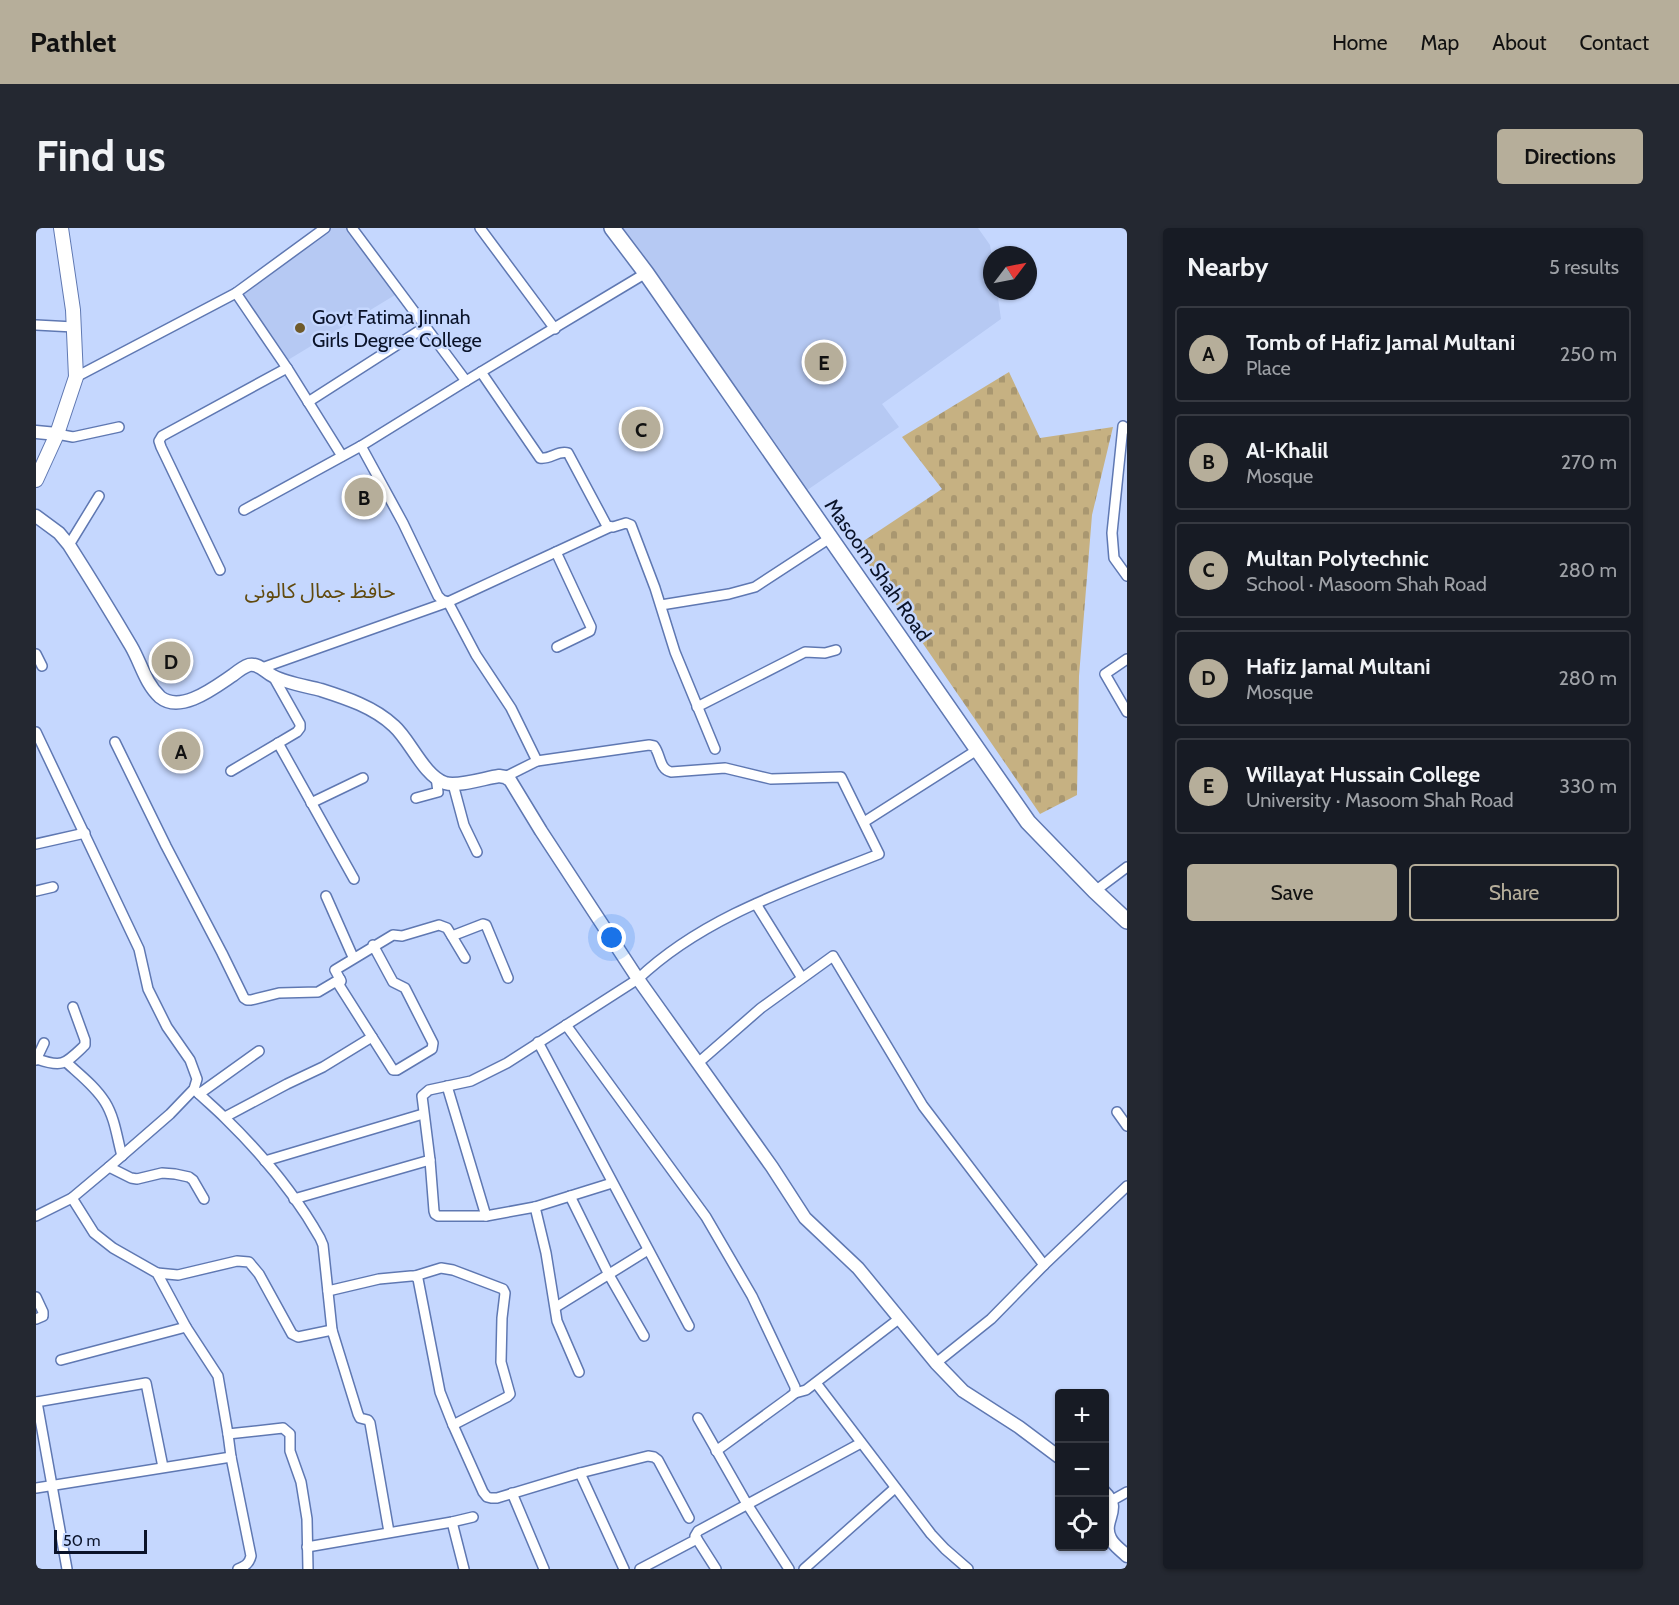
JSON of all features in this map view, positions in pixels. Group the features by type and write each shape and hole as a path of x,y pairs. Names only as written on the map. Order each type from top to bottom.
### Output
{"main road":[{"path":"36,480 57,434 76,377 73,310 61,228"},
{"name":"Masoom Shah Road","path":"612,228 646,273 1028,822 1127,921"}],"street":[{"path":"76,377 236,293 325,228"},
{"path":"352,228 466,381"},
{"path":"480,228 555,329"},
{"path":"244,510 361,446 646,273"},
{"path":"236,293 287,368 342,456"},
{"path":"36,325 74,327"},
{"path":"308,402 425,327"},
{"path":"220,570 159,441 162,436 287,368"},
{"path":"481,372 540,458 547,458 561,452 568,453 605,523 610,527"},
{"path":"1127,429 1123,426 1112,533 1114,558 1127,576"},
{"path":"36,432 73,437 119,427"},
{"path":"361,446 438,596 448,602 476,655 511,708 537,761"},
{"path":"69,545 99,496"},
{"path":"36,516 59,533 69,545 133,648 143,673 160,696 170,702 180,703 213,688 247,666 254,665 273,676 347,698 376,713 395,726 436,777 443,782 453,784 505,777 516,788 541,831 638,979 772,1167 805,1218 858,1268 936,1363 963,1391 1019,1427 1055,1454"},
{"path":"262,668 448,602 610,527 626,523 631,525 661,605 675,652 715,749"},
{"path":"661,605 729,594 755,587 830,538"},
{"path":"556,552 591,627 590,632 557,647"},
{"path":"698,707 805,652 825,653 836,650"},
{"path":"36,654 42,666"},
{"path":"1127,659 1105,674 1127,712"},
{"path":"231,771 297,732 300,728 300,724 273,676"},
{"path":"36,732 139,949 148,989 167,1027 190,1060 197,1079 196,1092"},
{"path":"115,742 244,998 251,1000 279,993 318,992 340,980"},
{"path":"278,743 354,879"},
{"path":"505,777 537,761 649,745 654,746 658,751 662,766 671,772 725,768 771,779 841,777 879,854 756,904 687,940 656,962 638,979 507,1063 471,1081 429,1090 422,1096 435,1214 438,1216 486,1216 535,1207 612,1183"},
{"path":"864,822 977,750"},
{"path":"416,798 438,792 436,777"},
{"path":"311,802 363,778"},
{"path":"453,784 464,825 477,852"},
{"path":"36,844 85,833"},
{"path":"1095,891 1127,867"},
{"path":"36,891 53,887"},
{"path":"326,896 353,957"},
{"path":"756,904 802,978"},
{"path":"452,936 483,924 486,925 508,978"},
{"path":"374,945 393,982 405,988 433,1046 432,1049 397,1070 393,1070 339,985 340,980 335,970 353,957 374,945 393,935 402,936 439,925 447,928 465,958"},
{"path":"698,1063 761,1008 833,956 923,1106 1044,1265"},
{"path":"44,1043 36,1060 54,1065 66,1062 84,1047 86,1043 73,1007"},
{"path":"566,1025 706,1217 752,1296 795,1387 795,1393"},
{"path":"225,1117 323,1067 372,1038"},
{"path":"538,1042 689,1326"},
{"path":"37,1214 72,1198 196,1092 259,1051"},
{"path":"66,1062 98,1091 106,1103 112,1116 122,1156"},
{"path":"447,1086 486,1216"},
{"path":"196,1092 225,1117 265,1161 320,1238 323,1245 332,1330 358,1414 370,1423 389,1532"},
{"path":"1117,1112 1127,1126"},
{"path":"265,1161 423,1114"},
{"path":"294,1199 430,1160"},
{"path":"109,1167 137,1179 162,1173 189,1177 194,1180 204,1198"},
{"path":"936,1363 991,1318 1127,1186"},
{"path":"570,1196 609,1275 644,1336"},
{"path":"72,1198 94,1233 113,1248 157,1273 178,1275 237,1261 249,1262 259,1274 292,1334 298,1337 332,1330"},
{"path":"535,1207 558,1321 579,1372"},
{"path":"556,1307 648,1250"},
{"path":"328,1292 379,1279 415,1276 441,1268 453,1270 503,1289 506,1293 502,1318 501,1362 510,1394 453,1425"},
{"path":"157,1273 186,1327 218,1376 231,1457 251,1556 249,1562 238,1569"},
{"path":"415,1276 420,1284 440,1392 487,1497 497,1498 579,1473 648,1456 658,1460 689,1518"},
{"path":"36,1297 43,1316 36,1319"},
{"path":"716,1451 795,1393 806,1390 816,1383 900,1318"},
{"path":"61,1360 186,1327"},
{"path":"68,1569 36,1402 146,1383 163,1467"},
{"path":"816,1383 931,1534 968,1569"},
{"path":"698,1418 747,1504 789,1569"},
{"path":"228,1434 283,1428 290,1434 290,1451 301,1482 307,1519 308,1569"},
{"path":"716,1569 695,1536 698,1531 861,1443"},
{"path":"36,1488 231,1457"},
{"path":"579,1473 624,1569"},
{"path":"804,1569 896,1488"},
{"path":"1109,1496 1127,1492"},
{"path":"512,1493 544,1569"},
{"path":"1108,1497 1113,1511 1107,1527 1108,1536 1113,1544 1127,1556"},
{"path":"307,1547 473,1517"},
{"path":"452,1522 464,1569"},
{"path":"640,1569 697,1539"}],"shaded area":[{"name":"Govt Fatima Jinnah Girls Degree College","path":"325,228 352,228 400,292 283,363 236,293"},
{"path":"612,228 978,228 990,245 983,246 983,300 998,300 1001,319 882,404 899,427 800,495"}],"green space":[{"path":"1009,372 1040,438 1113,427 1092,515 1079,676 1077,795 1040,814 856,546 942,489 902,437"}],"place":[{"name":"Govt Fatima Jinnah Girls Degree College","path":"300,328"},
{"name":"Willayat Hussain College","path":"824,362"},
{"name":"Multan Polytechnic","path":"641,429"},
{"name":"Al-Khalil","path":"364,497"},
{"name":"Hafiz Jamal Multani","path":"171,661"},
{"name":"Tomb of Hafiz Jamal Multani","path":"181,751"}],"district":[{"name":"حافظ جمال کالونی","path":"320,591"}]}
